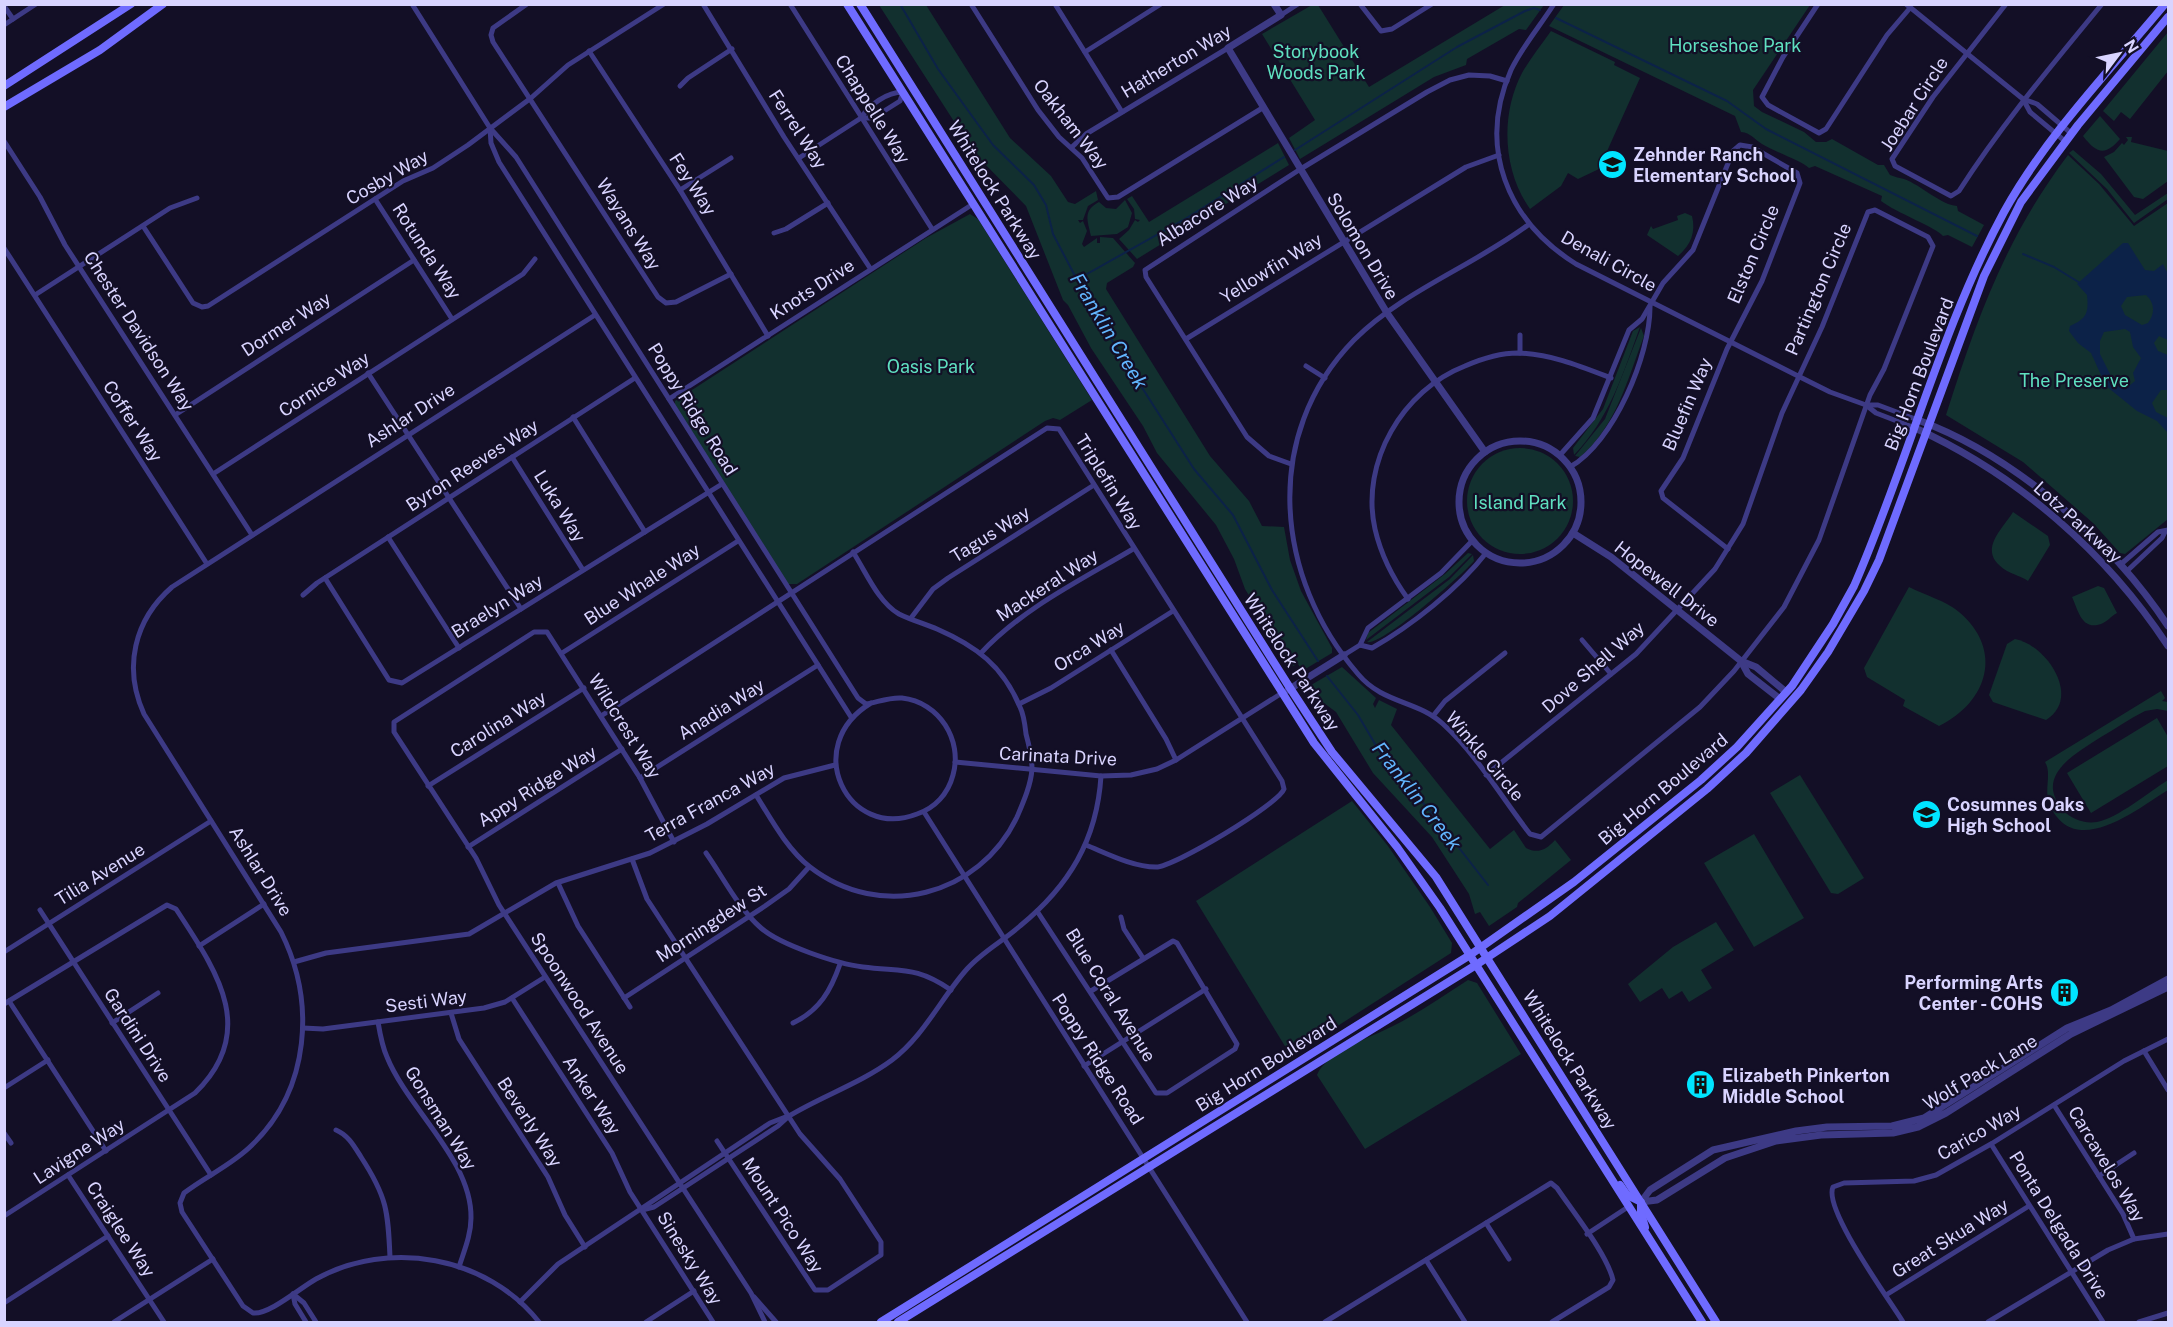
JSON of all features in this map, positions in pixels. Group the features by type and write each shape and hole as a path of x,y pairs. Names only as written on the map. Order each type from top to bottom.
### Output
{"main road":[{"path":"4,86 131,4"},
{"path":"4,107 100,50 163,4"},
{"name":"Whitelock Parkway","path":"847,4 1314,743 1396,848 1470,955 1702,1323"},
{"name":"Whitelock Parkway","path":"860,4 1290,688 1332,752 1436,877 1716,1323"},
{"name":"Big Horn Boulevard","path":"881,1323 1470,955 1574,882 1701,780 1737,747 1786,692 1819,646 1854,586 1986,246 2019,189 2058,135 2165,4"},
{"name":"Big Horn Boulevard","path":"898,1323 1488,958 1544,920 1707,789 1746,753 1801,690 1864,591 1879,560 1928,424 1995,251 2021,202 2072,134 2169,17"},
{"path":"1582,1133 1601,1155 1628,1195 1641,1202 1641,1217 1652,1245"}],"street":[{"path":"4,25 36,4"},
{"name":"Poppy Ridge Road","path":"412,4 490,128 516,157 858,698 866,704 871,703"},
{"path":"527,4 493,28 490,35 531,98"},
{"name":"Cosby Way","path":"143,226 194,303 205,307 375,199 438,164 531,98 568,64 663,4"},
{"name":"Ferrel Way","path":"703,4 870,268"},
{"name":"Chappelle Way","path":"790,4 932,229"},
{"name":"Oakham Way","path":"971,4 1042,117 1072,147 1091,171 1104,194 1113,200 1264,107"},
{"path":"1055,4 1122,112"},
{"path":"1085,52 1161,4"},
{"path":"1274,4 1281,15"},
{"name":"Hatherton Way","path":"1072,147 1086,134 1298,4"},
{"path":"1360,4 1381,31 1392,29 1432,4"},
{"name":"Denali Circle","path":"1554,4 1516,60 1507,81 1497,117 1499,155 1511,196 1528,225 1557,253 1651,305 1797,376 1866,405 1876,413 1915,428"},
{"path":"1818,4 1783,57 1762,97 1768,105 1819,133 1827,129 1887,34 1908,6 2023,99 2037,104 2072,134"},
{"path":"1966,53 2006,4"},
{"path":"2023,99 2102,4"},
{"path":"4,6 13,20"},
{"name":"Solomon Drive","path":"1228,48 1299,170 1387,313 1485,452"},
{"path":"681,86 688,78 732,49"},
{"name":"Fey Way","path":"590,51 680,190 768,336"},
{"name":"Joebar Circle","path":"1966,53 1892,159 1895,166 1951,196 1956,194 2023,99"},
{"name":"Albacore Way","path":"1291,464 1269,456 1247,437 1146,277 1145,270 1299,170 1450,80 1469,75 1490,76 1507,81"},
{"path":"799,158 861,118 867,109 894,92 903,92 912,87"},
{"path":"861,118 873,118 900,101 903,92"},
{"name":"Wayans Way","path":"531,98 658,297 666,303 676,302 731,274"},
{"path":"2023,99 2030,112 2066,142"},
{"name":"Poppy Ridge Road","path":"490,128 490,138 499,162 851,717"},
{"name":"Chester Davidson Way","path":"4,141 35,187 79,267 252,535"},
{"name":"Elston Circle","path":"1651,305 1663,283 1693,250 1733,151 1740,145 1752,147 1797,173 1800,183 1762,281 1730,342"},
{"name":"Yellowfin Way","path":"1186,339 1466,167 1499,155"},
{"path":"680,190 731,158"},
{"path":"35,295 177,205 197,198"},
{"name":"Rotunda Way","path":"375,199 453,319"},
{"path":"774,233 786,229 828,202"},
{"name":"Knots Drive","path":"669,399 973,204"},
{"name":"Partington Circle","path":"1797,376 1822,327 1857,234 1868,212 1875,210 1929,237 1933,246 1884,369 1866,405"},
{"name":"Winkle Circle","path":"1528,225 1387,313 1354,340 1325,378 1306,415 1291,464 1290,522 1300,571 1318,613 1344,655 1372,688 1386,698 1433,716 1443,724 1486,775 1530,834 1541,837 1682,725 1776,619 1808,563 1822,530 1866,405"},
{"name":"Coffer Way","path":"4,248 207,564"},
{"name":"Cornice Way","path":"213,474 523,274 535,259"},
{"name":"Dormer Way","path":"175,415 414,260"},
{"path":"1560,455 1593,418 1629,330 1651,305"},
{"path":"1570,467 1583,460 1601,440 1617,416 1648,335 1651,305"},
{"name":"Ashlar Drive","path":"539,1323 520,1302 495,1284 459,1267 423,1258 390,1257 335,1270 263,1312 250,1312 182,1212 180,1203 184,1193 246,1150 274,1118 296,1072 303,1028 302,992 294,962 281,932 144,714 135,689 132,670 136,641 152,607 172,587 595,315"},
{"path":"1520,335 1520,353"},
{"name":"Bluefin Way","path":"1728,549 1663,498 1660,491 1683,458 1730,342"},
{"path":"1408,598 1385,561 1374,527 1372,499 1377,465 1385,442 1402,413 1435,381 1452,371 1482,359 1520,353 1566,361 1611,378"},
{"path":"1306,366 1325,378"},
{"path":"368,373 521,609"},
{"name":"Dove Shell Way","path":"1486,775 1653,637 1715,569 1743,524 1797,376"},
{"name":"Byron Reeves Way","path":"303,595 388,537 635,378"},
{"name":"Denali Circle","path":"1866,405 1878,405 1918,420"},
{"path":"573,417 645,532"},
{"name":"Lotz Parkway","path":"1918,420 1990,456 2086,530 2127,571 2169,626"},
{"name":"Triplefin Way","path":"601,716 1047,428 1059,429 1282,781 1284,789 1277,799 1177,861 1157,867 1128,862 1086,845"},
{"name":"Lotz Parkway","path":"1915,428 1984,467 2052,514 2114,574 2169,646"},
{"path":"1524,441 1543,445 1560,455 1570,467 1578,482 1581,503 1573,533 1556,551 1531,561 1508,561 1486,553 1472,541 1462,521 1460,493 1468,470 1485,452 1498,445 1524,441"},
{"name":"Luka Way","path":"512,457 583,570"},
{"name":"Braelyn Way","path":"326,578 394,683 405,682 722,484"},
{"name":"Tagus Way","path":"911,618 933,589 948,578 1094,485"},
{"path":"2120,565 2158,532 2167,531"},
{"path":"2127,571 2167,531"},
{"name":"Hopewell Drive","path":"1573,533 1611,556 1741,661 1756,667 1786,692"},
{"path":"388,537 459,648"},
{"name":"Blue Whale Way","path":"562,653 738,541"},
{"path":"1282,693 1360,645 1368,628 1442,573 1472,541"},
{"name":"Mackeral Way","path":"981,652 999,634 1028,612 1133,549"},
{"path":"756,795 781,836 809,867 841,885 874,895 914,896 938,890 964,878 992,856 1010,832 1022,805 1032,770 1019,704 993,663 973,645 899,614 885,603 854,552"},
{"path":"1360,645 1372,648 1389,638 1453,588 1486,553"},
{"name":"Orca Way","path":"1019,704 1051,688 1173,611"},
{"name":"Wildcrest Way","path":"393,725 398,718 534,632 544,631 551,636 640,778 674,842"},
{"path":"1582,640 1611,674"},
{"path":"1111,650 1166,738 1176,760"},
{"path":"1433,716 1445,701 1505,653"},
{"name":"Hopewell Drive","path":"1741,661 1748,674 1780,699"},
{"name":"Anadia Way","path":"640,778 818,666"},
{"name":"Carolina Way","path":"428,786 584,688"},
{"name":"Carinata Drive","path":"956,762 1101,776 1131,775 1157,769 1176,760 1243,720 1282,693"},
{"path":"901,698 929,709 949,732 956,762 950,783 945,793 924,812 909,818 893,819 877,816 862,809 850,799 841,785 835,765 838,738 851,717 871,703 901,698"},
{"name":"Spoonwood Avenue","path":"393,725 394,732 468,847 505,914 545,977 751,1293 776,1323"},
{"name":"Appy Ridge Way","path":"468,847 622,749"},
{"name":"Terra Franca Way","path":"294,962 326,953 454,938 477,931 558,883 632,859 674,842 792,775 835,765"},
{"name":"Mount Pico Way","path":"642,1210 647,1203 775,1120 789,1116 894,1058 913,1040 974,962 1004,940 1056,893 1086,845 1099,798 1101,776"},
{"name":"Poppy Ridge Road","path":"924,812 1247,1323"},
{"name":"Tilia Avenue","path":"4,952 211,821"},
{"path":"706,853 749,916 763,930 840,964 913,970 931,976 951,990"},
{"name":"Mount Pico Way","path":"632,859 645,894 803,1139 840,1179 881,1242 882,1252 877,1259 828,1290 815,1290 717,1141"},
{"name":"Morningdew St","path":"624,998 789,889 809,867"},
{"path":"558,883 578,926 630,1007"},
{"path":"199,946 264,904"},
{"name":"Lavigne Way","path":"4,1216 195,1093 207,1080 220,1057 227,1032 227,1007 223,990 176,909 167,905 72,961"},
{"name":"Gardini Drive","path":"40,910 211,1175"},
{"name":"Blue Coral Avenue","path":"1038,911 1153,1089 1161,1094 1235,1049 1237,1044 1206,989"},
{"path":"1121,917 1124,929 1143,958"},
{"path":"1084,1066 1206,989 1177,943 1173,941 1091,991"},
{"path":"72,961 7,1003 48,1060 106,1151"},
{"path":"794,1023 815,1009 831,990 840,964"},
{"name":"Sesti Way","path":"303,1028 323,1029 492,1007 512,998 545,977"},
{"name":"Wolf Pack Lane","path":"1641,1202 1650,1190 1713,1150 1796,1131 1829,1127 1892,1126 1924,1118 2067,1028 2111,1010 2169,979"},
{"name":"Wolf Pack Lane","path":"1641,1202 1657,1200 1717,1162 1765,1144 1821,1135 1893,1133 1918,1127 1946,1113 2071,1034 2169,987"},
{"path":"112,1023 158,993"},
{"name":"Anker Way","path":"512,998 612,1153 626,1185 642,1210"},
{"name":"Beverly Way","path":"451,1013 459,1039 549,1177 565,1215 585,1247"},
{"name":"Gonsman Way","path":"378,1022 382,1046 390,1065 458,1171 467,1192 471,1225 459,1267"},
{"name":"Carico Way","path":"1903,1323 1834,1212 1831,1200 1833,1187 1844,1183 1914,1181 1950,1168 2144,1051 2169,1039"},
{"path":"2144,1051 2169,1090"},
{"path":"4,1088 48,1060"},
{"name":"Carcavelos Way","path":"2054,1105 2127,1222 2134,1239"},
{"name":"Mount Pico Way","path":"642,1210 651,1209 778,1126 789,1116"},
{"path":"336,1130 350,1141 384,1197 388,1215 390,1257"},
{"path":"4,1133 11,1143"},
{"name":"Ponta Delgada Drive","path":"1991,1144 2103,1323"},
{"path":"2098,1176 2134,1154"},
{"name":"Craiglee Way","path":"68,1175 164,1323"},
{"path":"1324,1323 1551,1183 1557,1188 1587,1233 1611,1272 1613,1280 1609,1287 1552,1323"},
{"name":"Great Skua Way","path":"1886,1295 2029,1206"},
{"path":"1587,1233 1629,1207"},
{"path":"520,1302 552,1269 642,1210"},
{"name":"Sinesky Way","path":"642,1210 694,1290 712,1323"},
{"path":"1486,1223 1509,1259"},
{"path":"1988,1323 2070,1271 2134,1239 2169,1234"},
{"path":"4,1303 108,1236"},
{"path":"114,1323 213,1258"},
{"path":"1426,1260 1465,1322"},
{"path":"646,1323 694,1290"},
{"path":"293,1293 295,1304 306,1323"},
{"path":"293,1293 304,1303 316,1323"},
{"name":"Spoonwood Avenue","path":"751,1293 765,1323"},
{"path":"2139,1323 2169,1313"},
{"path":"1998,1316 2002,1323"}],"green space":[{"path":"879,5 926,5 1010,138 1051,176 1068,202 1075,204 1096,191 1098,200 1088,206 1083,220 1078,220 1080,223 1083,221 1087,231 1082,244 1084,247 1097,238 1097,243 1100,243 1100,237 1113,238 1135,263 1133,267 1107,283 1106,289 1210,456 1249,501 1262,526 1284,527 1290,560 1301,591 1332,648 1332,653 1302,671 1298,664 1293,666 1245,589 1234,559 1216,525 1157,453 1143,426 1091,348 1063,300 1026,206 975,154"},
{"name":"Storybook Woods Park","path":"1312,5 1318,5 1369,87 1505,5 1544,5 1526,30 1519,29 1467,59 1466,65 1434,77 1300,159 1289,138 1315,120 1262,34"},
{"name":"Horseshoe Park","path":"1564,5 1810,5 1753,90 1754,106 1804,132 1816,142 1826,142 1832,139 1878,165 1884,165 1890,175 1911,182 1944,202 1957,206 1958,211 1984,225 1972,247 1948,235 1943,236 1887,205 1881,201 1882,196 1815,166 1809,168 1767,147 1750,135 1741,132 1735,116 1549,26"},
{"path":"1551,31 1615,62 1614,65 1640,78 1599,169 1578,179 1568,173 1561,186 1530,209 1514,178 1510,160 1508,124 1510,107 1522,73"},
{"path":"2168,32 2168,71 2130,119 2121,112 2114,121 2103,111"},
{"path":"2100,116 2120,139 2110,148 2101,151 2083,136"},
{"path":"2126,137 2132,137 2131,142 2168,151 2168,181 2143,199 2134,197 2104,157 2114,152 2122,143 2124,145 2128,140"},
{"path":"1278,143 1289,165 1137,259 1119,239 1129,230 1135,220 1138,222 1140,220 1135,219 1134,209 1127,199 1132,196 1149,222"},
{"path":"2073,150 2101,174 2135,215 2168,193 2168,199 2134,223 2107,189 2069,153"},
{"name":"The Preserve","path":"2068,155 2099,184 2134,226 2168,203 2168,519 2125,554 2120,553 2093,523 2023,462 1946,415 1969,345 1995,279 2027,217"},
{"path":"1125,200 1132,213 1128,227 1117,234 1091,236 1088,221 1090,209 1099,202 1106,208 1116,209"},
{"path":"1685,213 1692,216 1693,233 1689,243 1678,256 1647,235 1651,226 1653,229 1678,220 1677,216"},
{"name":"Oasis Park","path":"970,214 978,219 1092,400 1060,420 1053,418 1045,421 797,584 787,584 675,405 675,401 926,238"},
{"path":"1640,327 1621,379 1606,411 1574,455 1573,448 1603,409 1633,331"},
{"path":"1641,328 1644,336 1612,417 1592,445 1580,457 1575,456 1605,419"},
{"name":"Island Park","path":"1520,448 1540,452 1557,464 1569,481 1573,501 1569,521 1557,538 1540,550 1520,554 1500,550 1483,538 1471,521 1467,501 1471,481 1483,464 1500,452"},
{"path":"2013,512 2048,536 2050,545 2028,581 2007,571 1998,564 1993,556 1994,541"},
{"path":"1468,553 1472,554 1449,577 1366,640 1368,633 1445,574"},
{"path":"1473,555 1474,561 1421,609 1388,633 1367,642 1450,579"},
{"path":"2098,586 2104,588 2117,613 2103,623 2094,625 2081,618 2072,597"},
{"path":"1909,587 1954,608 1973,627 1982,642 1985,658 1984,674 1979,689 1956,716 1939,726 1903,706 1905,700 1867,677 1864,668"},
{"path":"2015,639 2027,643 2038,651 2056,674 2061,699 2056,710 2046,720 1993,702 1989,695 2007,644"},
{"path":"1342,667 1376,698 1373,704 1375,708 1379,700 1397,709 1391,725 1490,849 1514,830 1526,848 1534,851 1542,850 1555,840 1571,860 1518,903 1517,907 1489,926 1480,912 1475,914 1469,894 1432,837 1373,773 1336,712 1313,695 1316,693 1311,685"},
{"path":"2161,691 2165,698 2162,701 2168,702 2168,711 2157,709 2145,711 2091,743 2062,766 2053,786 2055,797 2063,810 2078,820 2087,822 2105,820 2168,780 2168,790 2106,826 2089,830 2073,829 2060,820 2049,803 2048,771 2045,762"},
{"path":"2157,718 2168,737 2168,766 2091,813 2067,773"},
{"path":"1800,775 1864,878 1838,894 1831,893 1770,793"},
{"path":"1352,801 1388,846 1430,907 1452,943 1451,953 1291,1056 1196,901"},
{"path":"1754,834 1804,918 1754,947 1704,863"},
{"path":"1716,922 1734,950 1701,970 1712,988 1689,1002 1682,991 1669,999 1662,988 1640,1002 1628,984 1673,947"},
{"path":"1468,980 1477,983 1521,1054 1365,1149 1317,1075 1322,1067 1339,1052 1403,1021"}],"water":[{"path":"2123,243 2128,243 2145,270 2154,271 2163,264 2168,274 2168,340 2159,336 2154,343 2158,351 2168,355 2168,390 2161,390 2152,403 2156,412 2168,418 2168,433 2157,421 2137,411 2106,386 2091,353 2078,343 2069,331 2070,326 2080,321 2087,311 2087,295 2077,284","holes":["2146,295 2151,301 2153,312 2148,323 2142,325 2125,315 2121,306 2127,297","2125,329 2130,332 2133,347 2141,358 2133,373 2135,381 2130,385 2114,382 2100,354 2100,341 2104,332"]}],"waterway":[{"name":"Franklin Creek","path":"900,4 938,69 993,145 1034,185 1046,205 1053,234 1095,314 1194,469 1233,515 1272,590 1318,661"},
{"path":"1295,150 1457,47 1525,11 1534,8 1540,10"},
{"path":"1556,18 1727,101 1766,129 1977,236"},
{"path":"1078,279 1185,219 1284,157"},
{"path":"2023,254 2054,267 2080,283"},
{"name":"Franklin Creek","path":"1327,676 1358,715 1381,754 1431,812 1488,885"}],"place":[{"name":"Zehnder Ranch Elementary School","path":"1612,164"},
{"name":"Cosumnes Oaks High School","path":"1926,814"},
{"name":"Performing Arts Center - COHS","path":"2064,992"},
{"name":"Elizabeth Pinkerton Middle School","path":"1701,1085"}]}
